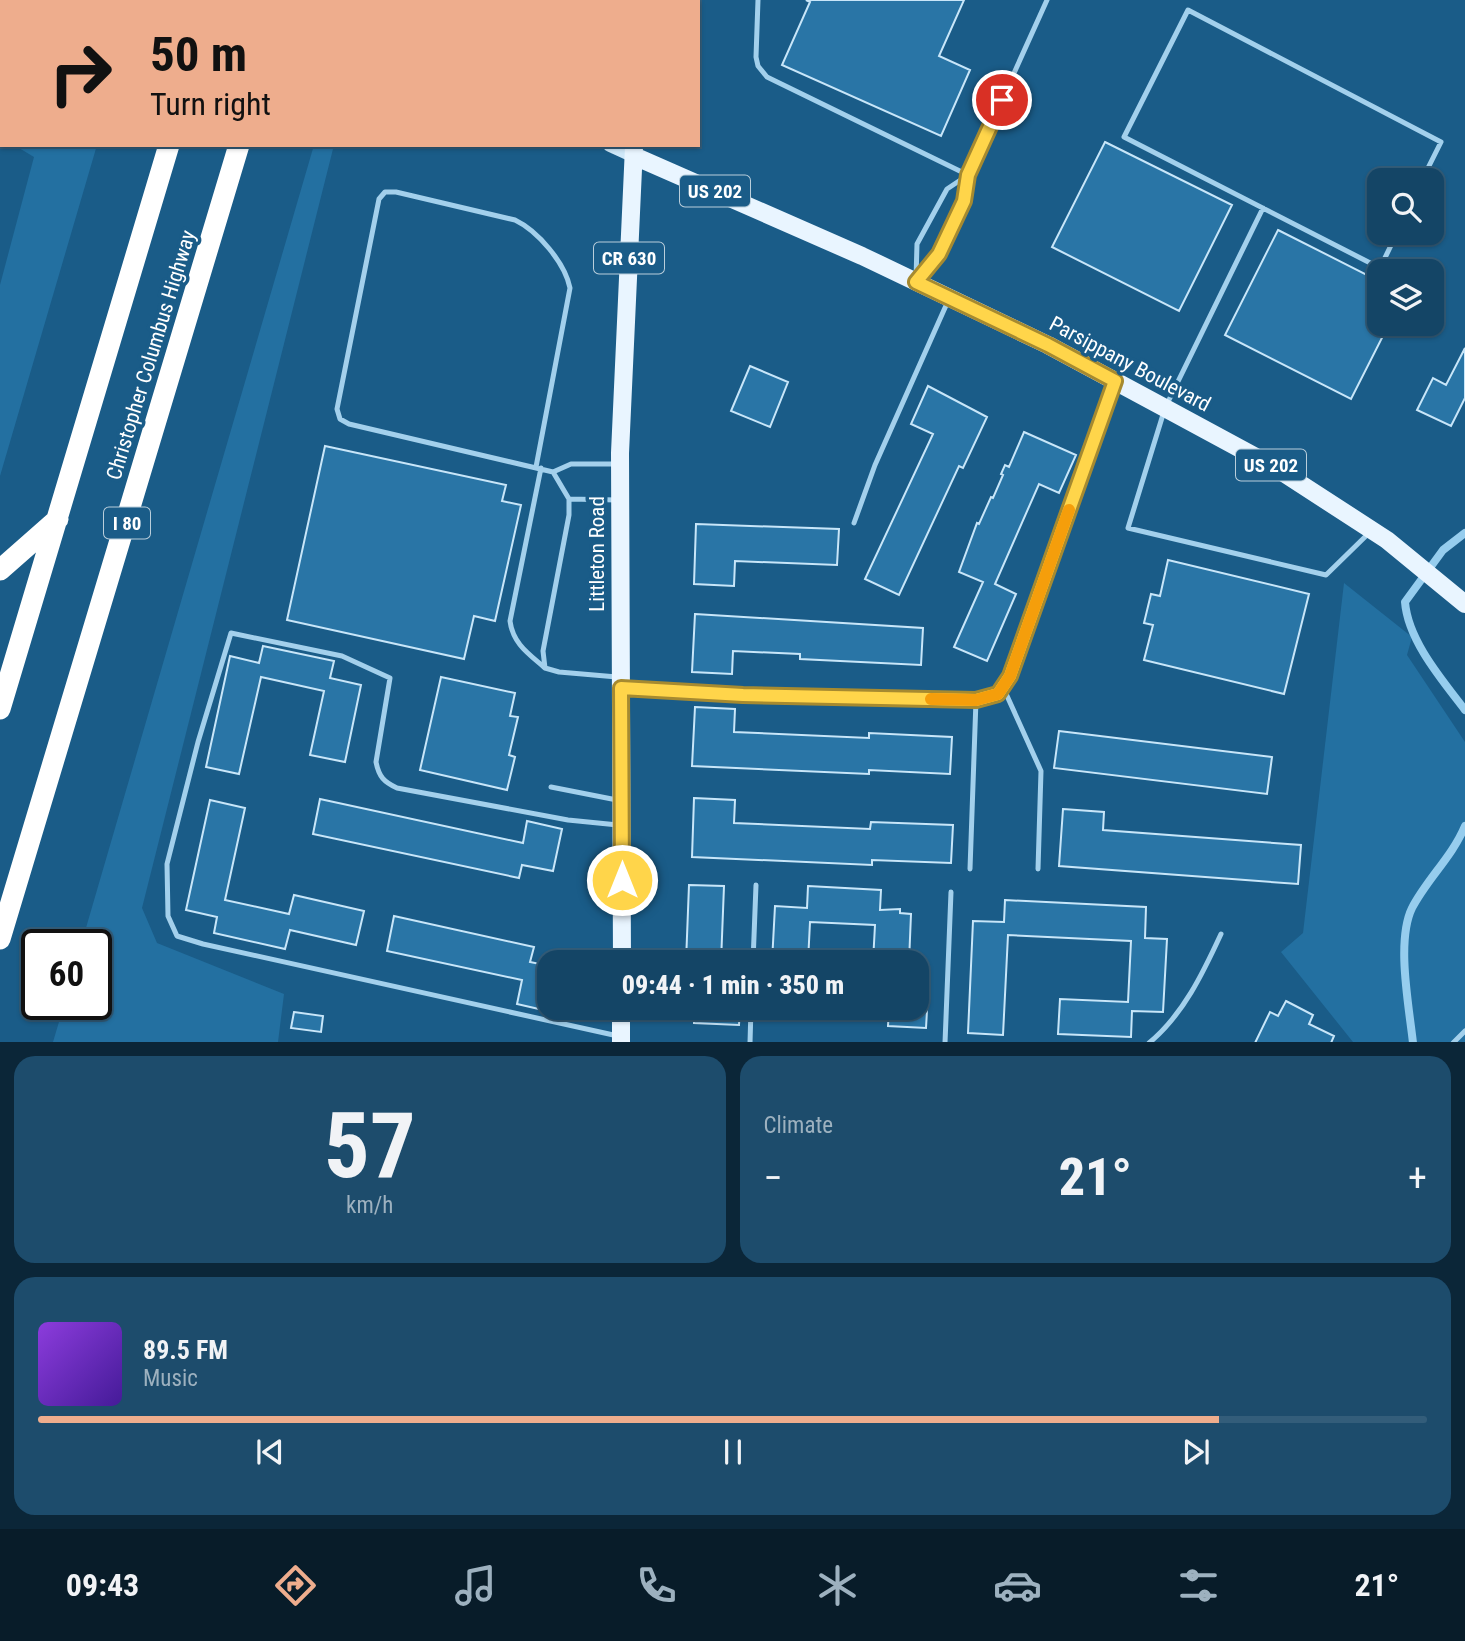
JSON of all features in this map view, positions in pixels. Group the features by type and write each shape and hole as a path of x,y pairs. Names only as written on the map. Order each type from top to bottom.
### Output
{"highway":[{"name":"Christopher Columbus Highway","path":"0,709 168,147"},
{"name":"Christopher Columbus Highway","path":"0,939 238,147"},
{"path":"0,570 58,519"}],"main road":[{"name":"Parsippany Boulevard","path":"634,150 1048,345 1276,468 1408,555 1459,599"},
{"name":"Littleton Road","path":"622,950 620,464 634,150"},
{"path":"621,1020 621,1040"}],"lane":[{"path":"758,0 756,57 758,66 768,77 968,175"},
{"path":"916,282 939,254 964,201 968,175 1047,0"},
{"path":"1391,245 1380,268 1124,137 1188,10 1441,142 1429,168"},
{"path":"916,282 916,244 947,189 968,175"},
{"path":"620,464 571,464 553,472 538,468 349,424 338,416 379,199 385,192 396,192 515,220 524,225 555,257 568,278 570,288 538,468 510,621 517,644 545,668 559,672 621,683 743,695 976,700 998,694 1010,676 1115,381"},
{"path":"1263,208 1165,408 1128,528 1326,575 1371,530"},
{"path":"854,523 875,465 949,298"},
{"path":"545,668 543,651 569,515 569,499 553,472"},
{"path":"569,499 620,500"},
{"path":"621,1040 177,936 168,916 167,864 198,742 231,633 342,656 390,678 376,762 378,773 384,782 390,785 543,816 622,825"},
{"path":"1003,687 1041,771 1038,869"},
{"path":"970,869 976,700"},
{"path":"551,787 622,801"},
{"path":"753,950 756,885"},
{"path":"945,1042 951,892"},
{"path":"1149,1042 1168,1027 1180,1009 1208,963 1221,933"},
{"path":"750,1042 751,1020"},
{"path":"1454,1041 1465,1031"}],"shaded area":[{"path":"17,147 96,147 0,476 0,285 34,157"},
{"path":"313,147 333,147 142,908 157,943 284,994 278,1042 53,1042 60,1020 112,1020 112,929 86,929"},
{"path":"1344,583 1412,637 1407,655 1465,742 1465,1042 1353,1042 1281,952 1303,933"}],"building":[{"path":"806,0 964,0 939,56 970,70 941,136 782,65 810,2"},
{"path":"1105,142 1232,205 1179,311 1052,247"},
{"path":"1278,230 1367,275 1367,336 1383,336 1351,399 1225,335"},
{"path":"1465,348 1465,398 1451,426 1417,410 1433,378 1446,385"},
{"path":"750,366 788,382 770,427 731,411"},
{"path":"928,386 987,417 963,468 959,466 899,595 865,579 933,434 911,424"},
{"path":"1024,432 1076,455 1059,493 1039,484 995,584 1016,594 987,661 954,647 983,582 959,572 977,523 979,524 991,497 993,498 1005,465 1009,467"},
{"path":"325,446 506,485 502,501 521,505 495,621 474,616 464,659 287,620"},
{"path":"696,524 839,529 837,565 735,561 734,586 694,584"},
{"path":"1168,560 1309,594 1284,694 1144,660 1153,625 1144,623 1151,594 1160,596"},
{"path":"695,614 923,628 921,665 800,659 800,654 733,651 732,674 692,672"},
{"path":"263,646 334,661 330,678 361,685 345,762 310,755 324,691 261,677 239,774 206,767 230,656 259,663"},
{"path":"441,677 515,693 510,716 518,717 509,755 515,757 507,790 420,770"},
{"path":"695,707 735,709 734,732 869,738 869,733 952,737 950,774 869,770 869,774 692,766"},
{"path":"1059,731 1272,757 1267,794 1054,768"},
{"path":"694,798 735,800 734,823 870,829 871,822 953,825 951,863 872,860 872,865 692,857"},
{"path":"320,799 523,843 527,821 562,829 553,871 522,865 519,878 313,834"},
{"path":"210,800 245,808 225,900 289,914 294,895 364,911 356,945 290,930 285,949 214,933 217,917 186,910"},
{"path":"1063,809 1104,812 1103,830 1301,845 1298,884 1059,866"},
{"path":"689,885 724,886 721,950 686,950"},
{"path":"808,886 881,890 880,910 900,909 900,913 911,914 910,950 874,950 875,925 810,922 809,950 773,950 775,906 807,908"},
{"path":"1005,900 1146,907 1145,938 1167,939 1163,1012 1132,1011 1131,1037 1058,1034 1060,999 1128,1002 1131,941 1008,935 1003,1035 968,1033 973,921 1004,922"},
{"path":"394,916 534,947 530,962 537,963 537,1009 517,1004 522,980 387,951"},
{"path":"1286,1001 1313,1015 1309,1024 1334,1036 1331,1042 1255,1042 1270,1012 1278,1016"},
{"path":"294,1012 323,1016 321,1032 291,1028"},
{"path":"694,1020 739,1020 739,1025 694,1023"},
{"path":"888,1020 926,1020 926,1028 888,1026"}],"waterway":[{"path":"1465,533 1443,550 1405,602 1420,646 1465,710"},
{"path":"1413,1042 1404,955 1407,922 1418,897 1453,848 1465,826"}],"slow traffic":[{"path":"931,699 976,700 998,694 1010,676 1069,510"}],"route":[{"path":"622,880 621,688 743,695 976,700 998,694 1010,676 1115,381 1048,345 916,282 939,254 964,201 968,175 1002,100"}]}
